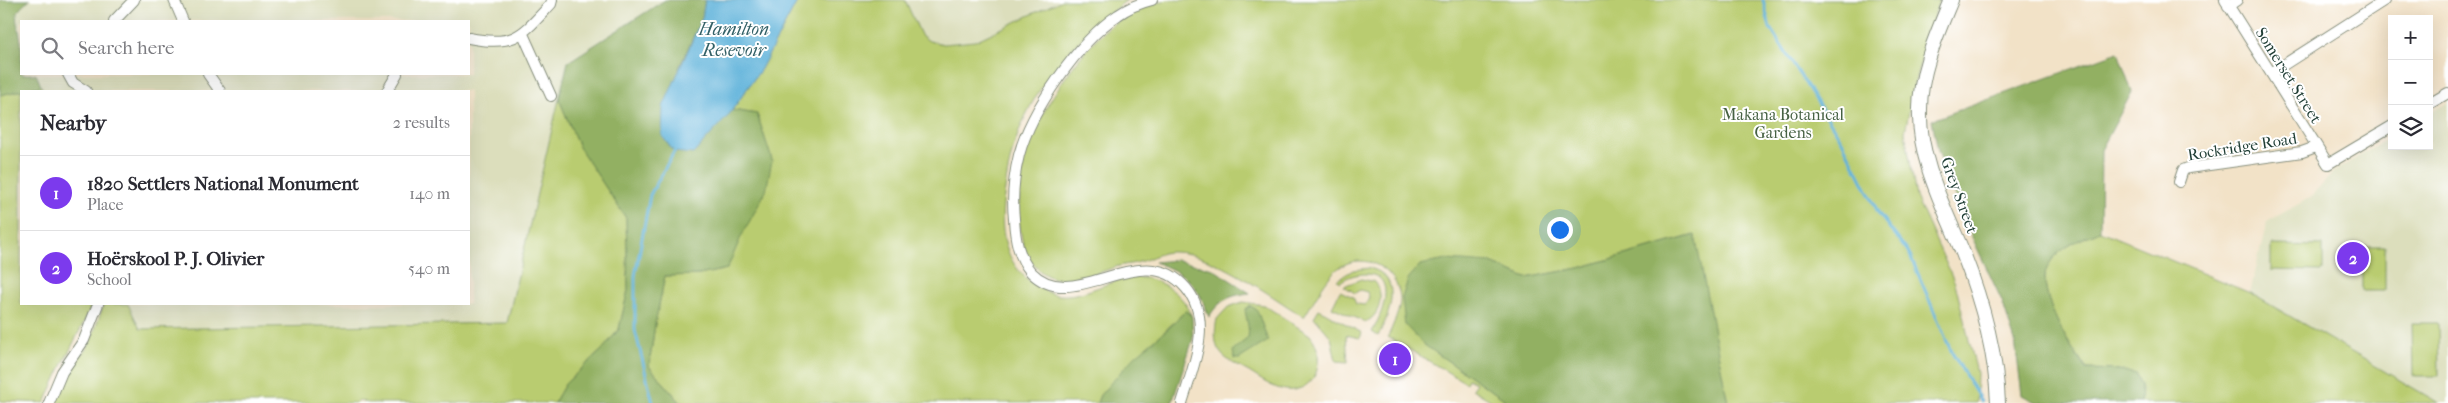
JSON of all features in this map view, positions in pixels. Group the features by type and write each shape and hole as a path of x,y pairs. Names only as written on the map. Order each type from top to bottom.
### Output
{"main road":[{"name":"Grey Street","path":"1951,0 1930,56 1920,107 1921,132 1939,197 1964,254 1984,313 1993,349 1999,403"}],"street":[{"path":"115,20 134,0"},
{"path":"174,0 183,20"},
{"path":"470,38 491,42 507,41 523,34 551,4 552,0"},
{"path":"1152,0 1130,8 1104,26 1079,53 1037,113 1019,157 1012,205 1014,228 1021,257 1032,272 1044,281 1058,286 1071,287 1136,269 1165,274 1185,287 1199,311 1202,325 1182,403"},
{"path":"2271,73 2385,0"},
{"name":"Somerset Street","path":"2230,2 2271,73 2328,164 2388,128"},
{"path":"523,34 551,96"},
{"path":"69,75 73,83 84,90"},
{"path":"209,75 219,90"},
{"path":"388,90 396,75"},
{"path":"2433,101 2448,92"},
{"name":"Rockridge Road","path":"2180,182 2183,170 2188,168 2302,152 2316,147"},
{"path":"49,403 62,372 84,340 98,305"}],"shaded area":[{"path":"30,0 665,0 568,62 507,323 139,329 128,305 470,305 470,90 43,90 36,75 470,75 470,20 20,20 20,37 16,23 17,14 22,6"},
{"path":"905,0 1062,0 975,41 944,44 929,41 921,35"},
{"path":"2448,102 2448,403 2439,403 2250,293 2267,222 2309,198 2333,172 2388,138 2388,150 2433,150 2433,111"}],"green space":[{"path":"0,0 30,0 19,10 16,19 20,35 20,75 36,75 41,86 0,95"},
{"path":"665,0 705,0 702,18 679,68 693,154 732,110 757,114 772,160 766,191 741,237 727,269 699,275 665,276 649,366 681,403 554,403 565,384 602,350 619,329 628,290 626,218 579,147 559,99 568,62"},
{"path":"798,0 905,0 921,35 929,41 944,44 975,41 1062,0 1127,0 1093,28 1062,60 1048,78 1025,116 1011,158 1003,206 1002,216 1006,247 1015,266 1022,274 1038,287 1048,292 1057,295 1071,295 1124,279 1137,277 1151,279 1166,286 1179,296 1192,317 1186,310 1100,395 1097,403 681,403 649,366 665,276 699,275 727,269 772,160 757,114 732,110 761,69"},
{"name":"Makana Botanical Gardens","path":"1167,0 1939,0 1914,85 1905,132 1916,197 1955,283 1977,373 1976,403 1728,403 1694,235 1579,268 1526,278 1491,263 1423,344 1504,399 1505,403 1495,403 1472,389 1476,383 1468,379 1466,383 1388,337 1399,307 1398,287 1386,271 1369,262 1349,263 1335,271 1325,283 1304,317 1223,267 1189,254 1165,253 1090,276 1069,280 1049,277 1040,271 1029,258 1021,234 1019,202 1021,175 1030,141 1059,87 1084,52 1097,38 1115,22 1129,14 1151,4"},
{"path":"2118,52 2132,92 2101,150 2100,231 2070,245 2056,255 2047,268 2045,279 2046,292 2057,320 2064,335 2086,369 2119,370 2136,374 2141,385 2140,403 2037,403 2022,395 2015,341 2002,301 1964,220 1938,151 1932,120"},
{"path":"41,86 43,90 23,90"},
{"path":"20,91 20,305 92,305 45,403 0,401 0,95"},
{"path":"559,99 579,147 626,218 628,290 619,329 602,350 565,384 554,403 368,403 359,400 356,403 54,403 71,368 89,345 104,305 128,305 140,329 507,323"},
{"path":"2100,231 2250,293 2439,403 2140,403 2141,385 2119,370 2087,369 2064,335 2046,292 2045,279 2047,268 2051,261 2070,245"},
{"path":"1695,235 1728,403 1505,403 1504,399 1423,344 1405,325 1402,298 1408,279 1420,265 1446,260 1491,263 1526,278 1579,268"},
{"path":"2271,245 2323,246 2323,271 2271,270"},
{"path":"2362,246 2385,246 2385,291 2362,291"},
{"path":"1177,260 1213,269 1250,293 1226,299 1217,306 1209,317 1200,296 1189,281 1175,271 1154,262"},
{"path":"1369,268 1380,272 1387,279 1390,287 1390,307 1378,336 1372,332 1380,316 1385,297 1382,281 1376,276 1366,274 1346,278 1340,282 1337,280 1353,270"},
{"path":"1361,279 1375,282 1380,293 1377,310 1365,322 1332,307 1340,291 1353,297 1356,304 1365,305 1369,297 1367,292 1360,290 1355,293 1344,286"},
{"path":"1243,302 1264,305 1310,335 1317,349 1318,364 1314,377 1305,386 1290,390 1268,384 1232,362 1218,349 1215,338 1217,319 1228,307"},
{"path":"1251,306 1257,310 1268,341 1239,359 1234,359 1233,350 1248,338 1245,309"},
{"path":"1319,309 1362,333 1360,338 1346,335 1348,362 1336,361 1331,337 1314,317"},
{"path":"1186,310 1192,317 1193,339 1172,403 1097,403 1100,395 1135,356 1170,327"},
{"path":"2412,323 2438,323 2439,376 2413,376"}],"water":[{"name":"Hamilton Resevoir","path":"705,0 798,0 761,69 728,116 693,154 674,152 662,136 663,107 702,18"}],"waterway":[{"path":"1763,0 1770,28 1842,141 1879,214 1910,255 1951,351 1981,401"},
{"path":"653,403 635,330 635,276 650,195 674,152"}],"place":[{"name":"Hoërskool P. J. Olivier","path":"2353,258"},
{"name":"1820 Settlers National Monument","path":"1395,359"}]}
